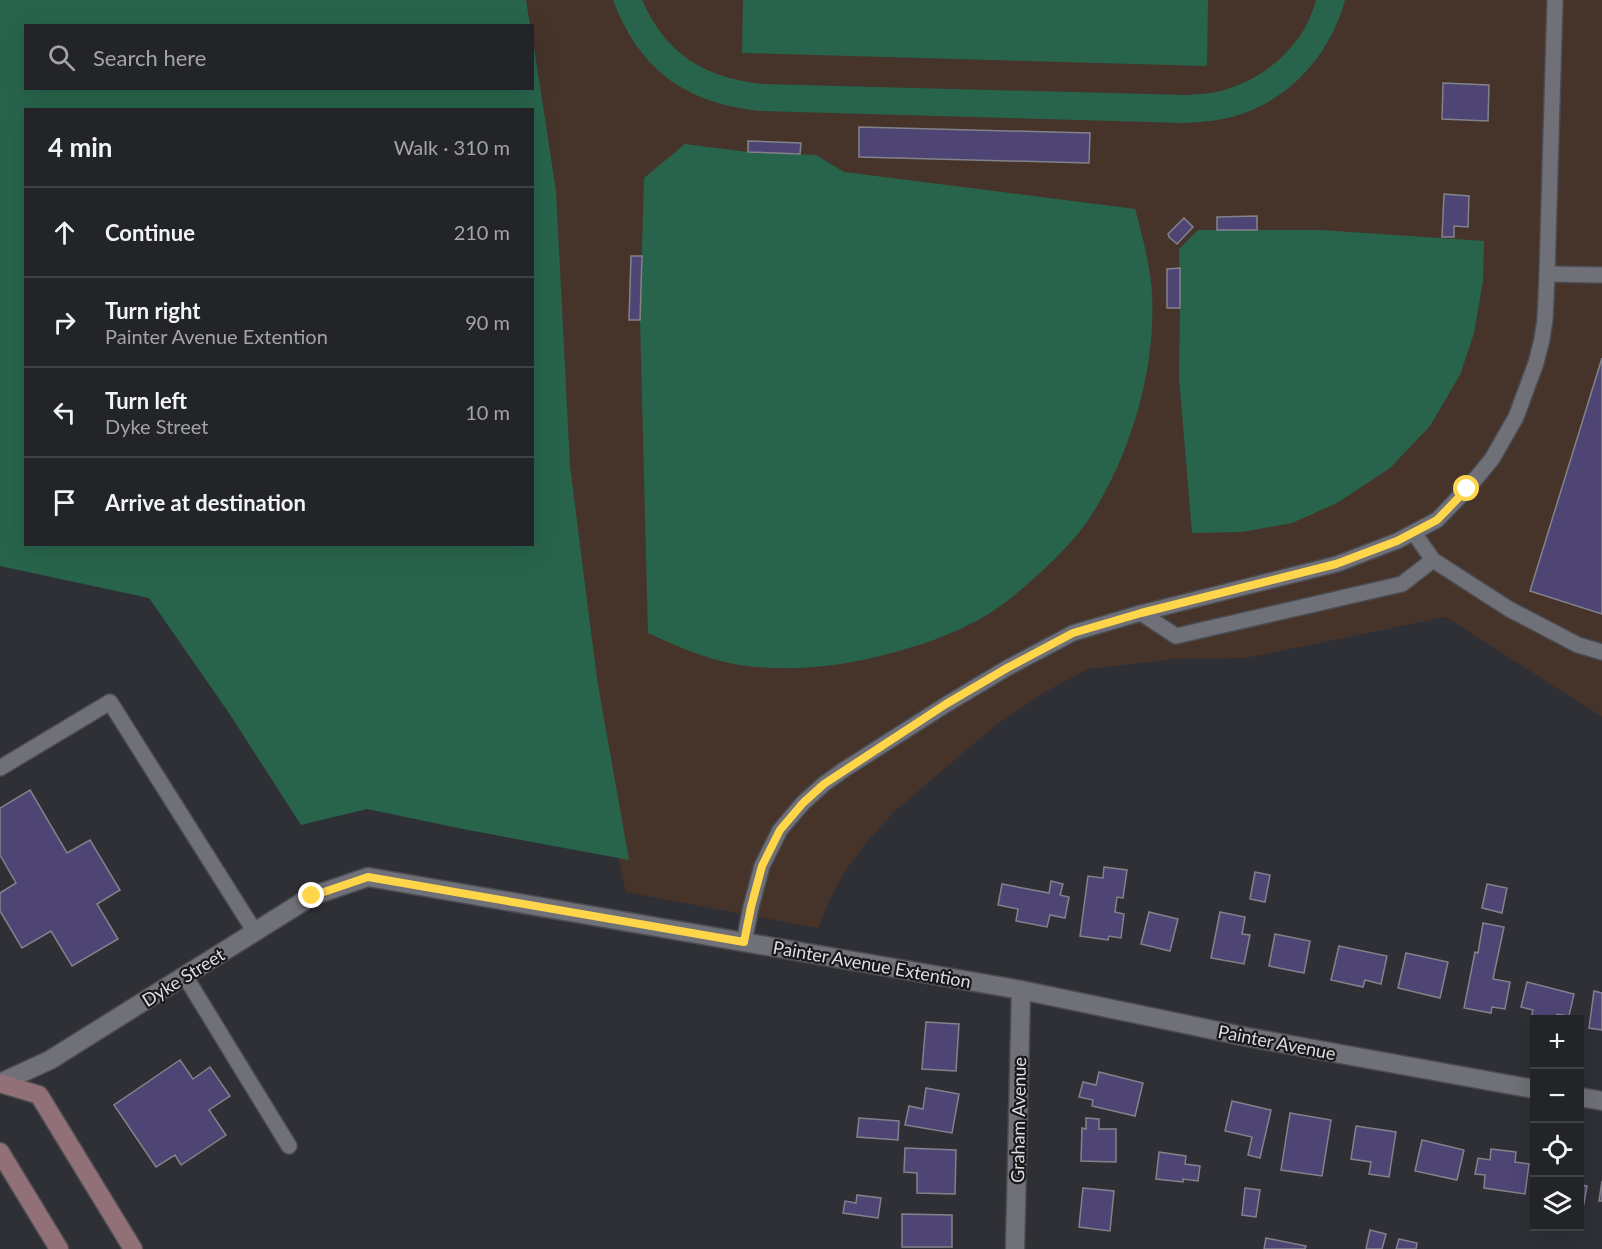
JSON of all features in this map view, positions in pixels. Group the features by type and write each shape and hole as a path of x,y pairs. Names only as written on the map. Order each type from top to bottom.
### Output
{"main road":[{"path":"0,1083 39,1095 133,1249"},
{"path":"0,1152 59,1249"}],"street":[{"name":"Painter Avenue Extention","path":"368,877 1021,990"},
{"name":"Dyke Street","path":"0,1083 50,1060 312,896 368,877"},
{"name":"Painter Avenue","path":"1021,990 1246,1037 1530,1088"},
{"name":"Graham Avenue","path":"1015,1249 1021,990"},
{"path":"1584,1098 1602,1101"}],"lane":[{"path":"744,942 762,866 780,830 803,803 824,784 946,704 1073,633 1141,613 1336,564 1397,541 1437,520 1467,489 1492,459 1515,417 1536,363 1542,339 1547,274 1555,0"},
{"path":"1547,274 1602,275"},
{"path":"1414,533 1433,560 1509,609 1578,645 1602,652"},
{"path":"1141,613 1176,636 1402,584 1433,560"},
{"path":"0,768 110,702 255,932"},
{"path":"185,976 289,1146"}],"shaded area":[{"path":"520,0 1602,0 1602,717 1446,617 1245,658 1175,659 1088,669 1045,692 997,724 896,810 870,838 845,871 818,928 626,892 600,781 533,90 534,24 523,24"}],"green space":[{"path":"0,0 526,0 530,24 24,24 24,90 534,90 534,48 556,191 570,466 597,679 629,860 367,809 301,825 229,713 149,598 0,566"},
{"path":"613,0 642,0 663,35 689,60 721,76 740,81 761,84 1186,95 1222,91 1257,76 1283,56 1294,44 1311,16 1316,0 1345,0 1329,39 1318,57 1290,87 1255,109 1235,116 1184,123 760,111 734,107 688,91 669,79 652,64 624,25"},
{"path":"743,0 1208,0 1207,66 742,53"},
{"path":"685,144 748,152 816,155 844,172 1135,209 1150,273 1152,323 1145,383 1128,442 1102,497 1081,530 1038,575 995,610 934,640 875,657 815,667 774,668 734,664 690,651 648,633 640,320 644,178"},
{"path":"1198,230 1321,230 1484,241 1483,281 1474,333 1460,375 1430,426 1390,468 1337,503 1292,523 1242,532 1192,533 1179,378 1179,249"}],"building":[{"path":"1443,83 1489,85 1488,121 1442,119"},
{"path":"859,127 1090,133 1089,163 859,157"},
{"path":"748,141 801,143 800,154 748,152"},
{"path":"1444,194 1469,196 1468,227 1454,226 1454,237 1442,237"},
{"path":"1257,216 1257,230 1217,230 1217,217"},
{"path":"1184,218 1193,227 1177,244 1168,234"},
{"path":"631,256 642,256 640,320 629,320"},
{"path":"1180,268 1180,308 1167,308 1167,269"},
{"path":"1602,358 1602,614 1530,591"},
{"path":"30,790 67,853 90,840 120,890 97,904 118,939 72,966 51,931 22,948 0,911 0,893 16,883 0,855 0,808"},
{"path":"1104,867 1127,870 1123,898 1117,897 1115,912 1124,914 1121,938 1109,936 1108,940 1080,936 1088,876 1103,878"},
{"path":"1255,872 1270,875 1265,902 1250,899"},
{"path":"1051,881 1063,884 1060,895 1069,897 1065,918 1050,915 1047,927 1016,921 1018,909 998,905 1002,884 1049,893"},
{"path":"1487,884 1507,888 1502,913 1482,908"},
{"path":"1149,912 1178,919 1170,951 1141,944"},
{"path":"1220,912 1245,917 1242,934 1250,935 1244,964 1211,958"},
{"path":"1483,923 1504,927 1493,979 1510,982 1505,1009 1492,1007 1491,1013 1464,1008"},
{"path":"1275,934 1310,941 1304,973 1269,966"},
{"path":"1339,946 1387,956 1381,984 1365,980 1363,987 1331,980"},
{"path":"1406,953 1448,962 1440,998 1398,988"},
{"path":"1527,982 1574,994 1569,1015 1532,1015 1533,1010 1521,1007"},
{"path":"1594,991 1602,993 1602,1030 1589,1028"},
{"path":"926,1022 959,1024 956,1071 922,1069"},
{"path":"180,1060 193,1079 210,1067 230,1096 209,1110 226,1135 181,1165 175,1155 156,1167 114,1105"},
{"path":"1099,1072 1143,1083 1135,1116 1092,1106 1093,1100 1079,1097 1083,1082 1096,1085"},
{"path":"926,1088 959,1094 952,1133 905,1125 909,1106 923,1109"},
{"path":"1232,1101 1271,1110 1260,1158 1248,1155 1252,1137 1225,1131"},
{"path":"1290,1113 1331,1120 1322,1176 1281,1170"},
{"path":"859,1118 899,1121 898,1140 857,1137"},
{"path":"1086,1118 1099,1119 1099,1129 1116,1129 1116,1162 1081,1161 1082,1128 1086,1129"},
{"path":"1356,1126 1396,1132 1389,1177 1369,1174 1371,1162 1351,1159"},
{"path":"1422,1140 1464,1150 1457,1180 1415,1171"},
{"path":"905,1148 956,1150 955,1194 917,1193 917,1173 904,1172"},
{"path":"1491,1149 1516,1152 1515,1162 1529,1164 1525,1194 1484,1188 1485,1175 1475,1174 1478,1158 1490,1160"},
{"path":"1159,1152 1186,1156 1185,1164 1200,1166 1198,1181 1156,1179"},
{"path":"1602,1181 1602,1201 1599,1201"},
{"path":"1584,1186 1587,1186 1584,1202"},
{"path":"1083,1188 1114,1191 1110,1231 1079,1227"},
{"path":"1245,1188 1260,1190 1256,1217 1242,1215"},
{"path":"857,1195 881,1198 878,1218 843,1213 845,1201 856,1203"},
{"path":"902,1214 952,1215 952,1247 902,1247"},
{"path":"1370,1230 1386,1234 1382,1249 1366,1249"},
{"path":"1266,1238 1306,1246 1305,1249 1264,1249"},
{"path":"1399,1239 1417,1243 1416,1249 1396,1249"}],"route":[{"path":"312,896 368,877 744,942 762,866 780,830 803,803 824,784 946,704 1073,633 1141,613 1336,564 1397,541 1437,520 1467,489"}]}
